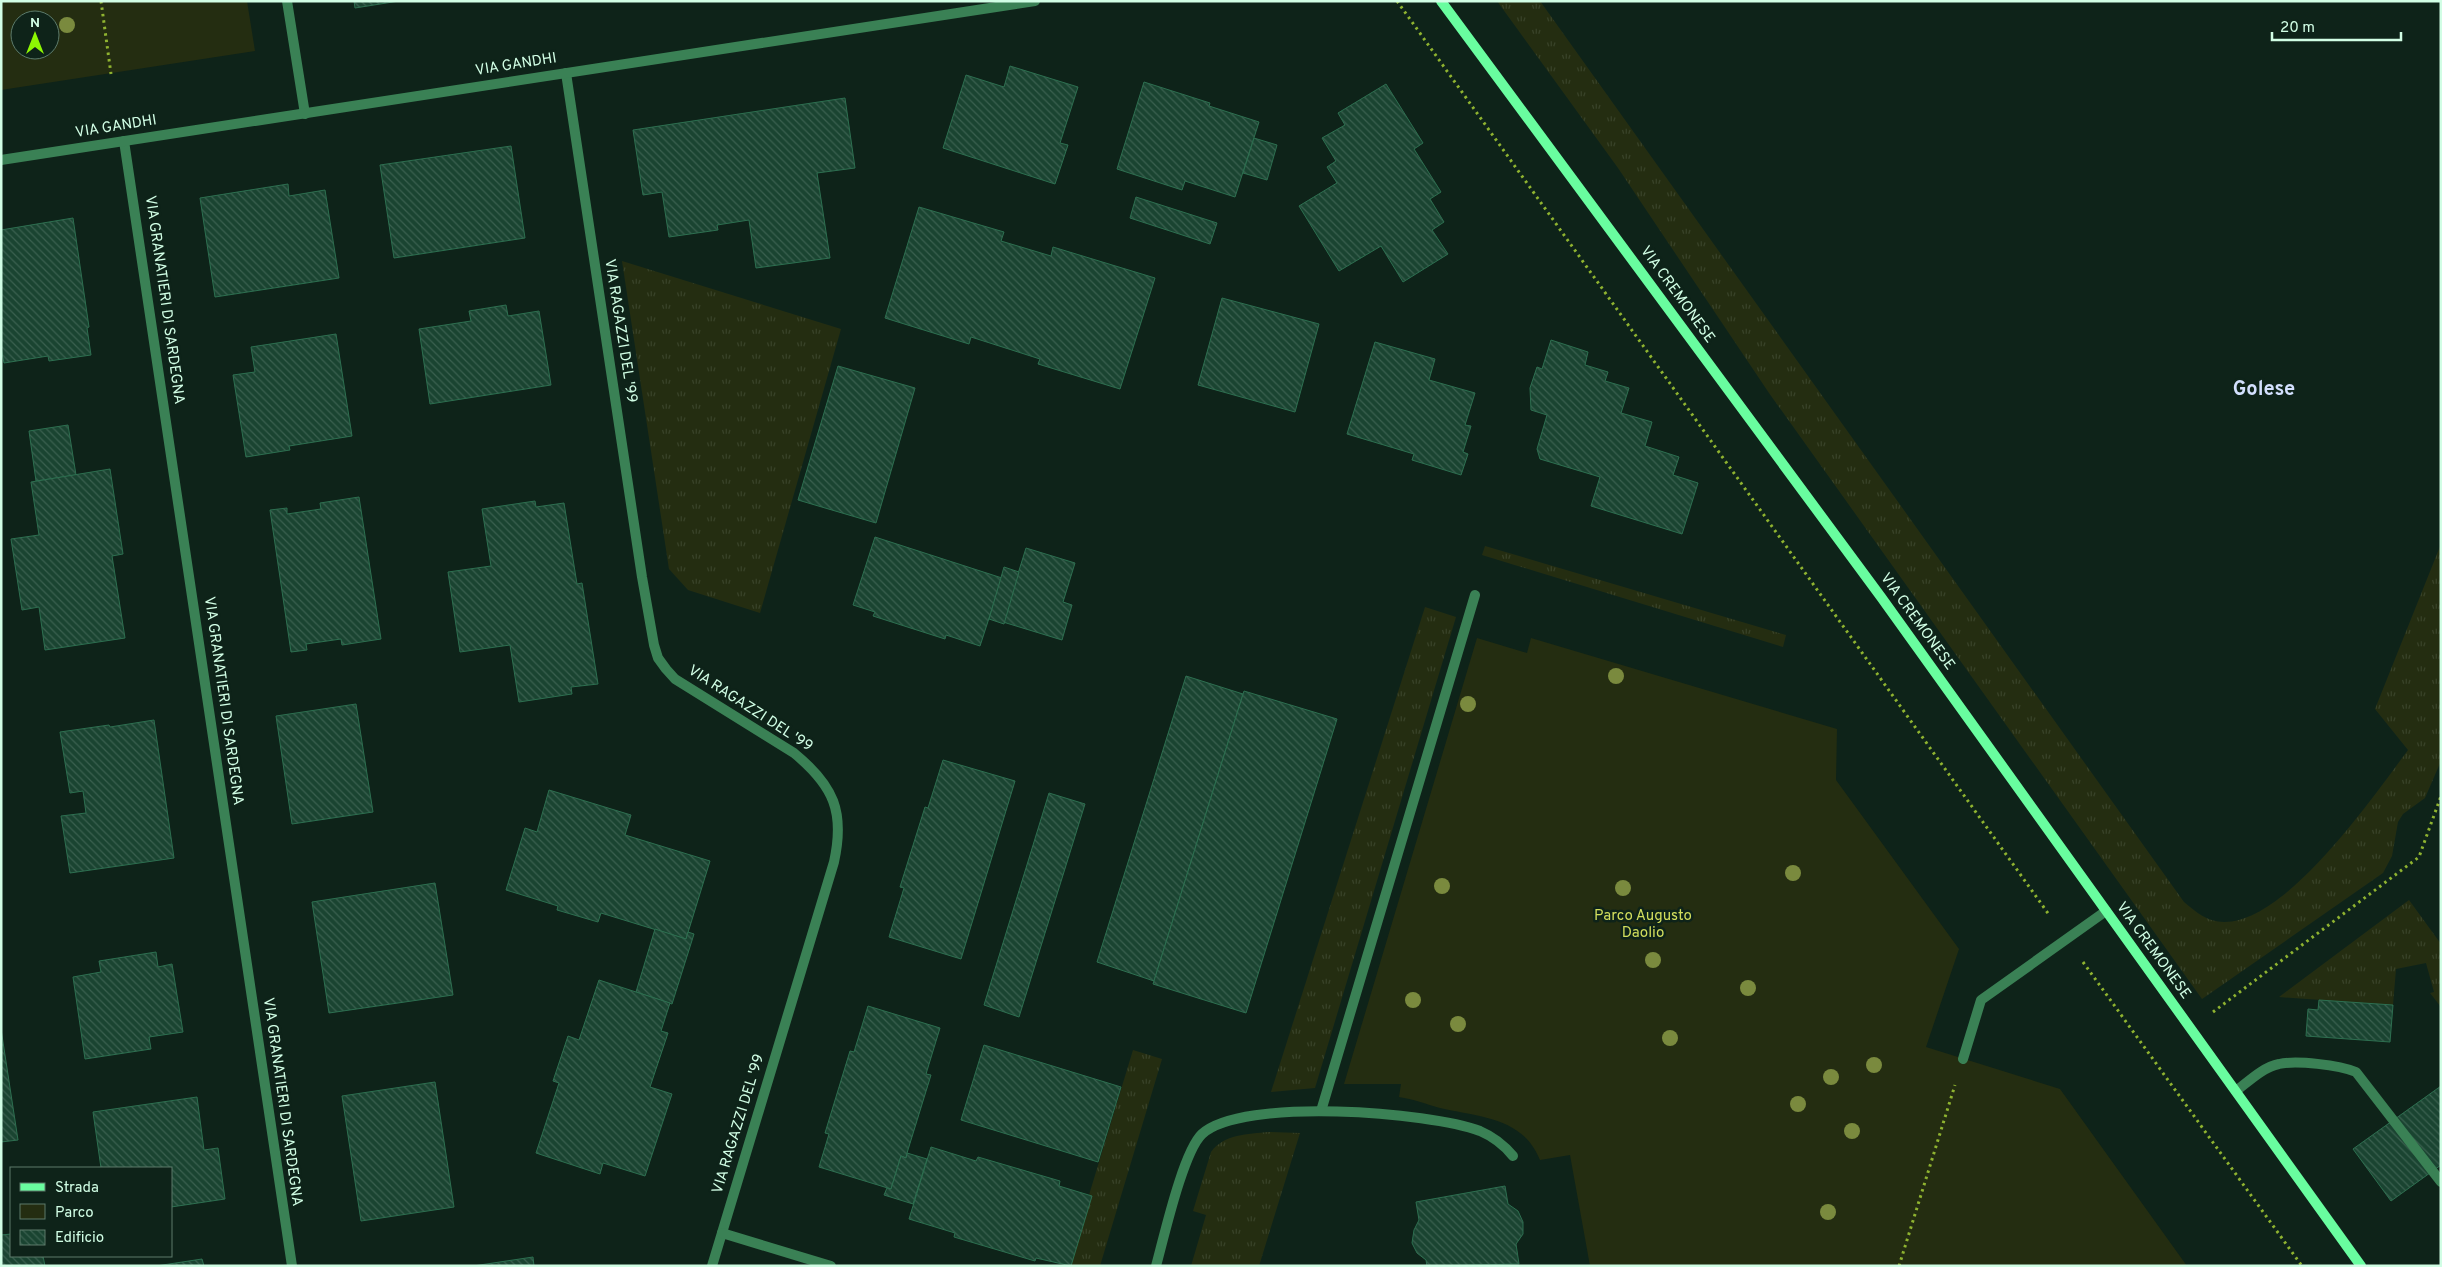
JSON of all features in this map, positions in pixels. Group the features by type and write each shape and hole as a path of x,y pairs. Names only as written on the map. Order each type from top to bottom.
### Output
{"main road":[{"name":"VIA CREMONESE","path":"1441,1 1881,597 2361,1266"}],"street":[{"path":"287,1 305,114"},
{"name":"VIA GANDHI","path":"1,160 1035,1"},
{"name":"VIA RAGAZZI DEL '99","path":"566,73 642,576 658,658 676,679 794,753 808,765 833,798 839,819 839,840 834,862 712,1266"},
{"name":"VIA GRANATIERI DI SARDEGNA","path":"124,141 292,1266"},
{"path":"1321,1111 1475,595"},
{"path":"1962,1059 1981,1000 2106,911"},
{"path":"2236,1091 2269,1068 2279,1064 2327,1065 2344,1067 2356,1072 2441,1182"},
{"path":"1156,1266 1189,1153 1203,1133 1222,1122 1234,1119 1321,1111 1388,1114 1462,1126 1495,1138 1513,1156"},
{"path":"722,1233 831,1266"}],"path":[{"path":"101,1 111,74"},
{"path":"1397,1 2066,939 2302,1266"},
{"path":"2191,1028 2419,857 2441,796"},
{"path":"1899,1266 1962,1059"}],"green space":[{"path":"1,1 247,1 255,51 1,90"},
{"path":"1497,1 1540,1 2184,902 2202,916 2218,922 2224,922 2248,917 2274,902 2326,854 2351,825 2408,750 2375,709 2441,544 2441,761 2425,798 2403,814 2398,822 2392,856 2383,873 2202,999 1769,393 1618,168"},
{"path":"622,261 841,329 760,613 688,590 669,569"},
{"path":"1485,546 1786,635 1783,647 1482,555"},
{"path":"1425,607 1456,617 1315,1088 1271,1092"},
{"name":"Parco Augusto Daolio","path":"1477,638 1527,653 1531,638 1837,729 1836,780 1959,949 1926,1047 2060,1089 2187,1266 1590,1266 1570,1155 1540,1160 1523,1135 1511,1127 1484,1117 1399,1097 1401,1084 1344,1084"},
{"path":"2409,900 2441,944 2441,1007 2430,993 2434,992 2426,963 2396,969 2393,1005 2279,997"},
{"path":"1133,1050 1162,1059 1100,1266 1071,1266 1092,1196 1089,1195"},
{"path":"1269,1132 1300,1133 1259,1266 1191,1266 1206,1215 1193,1211 1211,1152 1216,1146 1230,1138 1245,1134"}],"building":[{"path":"354,1 399,1 355,8"},
{"path":"1010,66 1078,87 1060,143 1068,145 1055,184 943,148 966,75 1004,87"},
{"path":"1144,82 1210,103 1209,106 1259,122 1235,197 1185,181 1182,190 1117,169"},
{"path":"1386,84 1423,143 1414,149 1441,192 1430,199 1444,222 1432,230 1448,254 1403,282 1381,246 1339,271 1299,206 1337,183 1327,167 1336,161 1322,138 1345,125 1338,113"},
{"path":"845,98 855,168 817,173 830,258 756,268 749,220 717,225 718,230 669,237 662,192 643,195 633,130"},
{"path":"1254,138 1277,145 1267,180 1243,173"},
{"path":"511,146 525,238 394,258 380,165"},
{"path":"288,184 289,196 325,190 339,278 215,297 200,198"},
{"path":"1136,197 1217,223 1210,244 1130,218"},
{"path":"919,207 1004,232 1001,241 1051,256 1053,247 1155,278 1120,389 1038,364 1040,359 971,337 969,344 885,318"},
{"path":"73,218 89,327 87,328 91,355 49,361 48,356 4,363 1,348 1,230"},
{"path":"1222,298 1319,324 1295,412 1198,385"},
{"path":"506,305 508,316 539,311 551,385 430,404 419,329 471,321 469,311"},
{"path":"336,334 352,436 289,446 290,450 246,457 233,375 255,372 251,347"},
{"path":"1551,340 1588,352 1585,365 1608,372 1605,381 1629,388 1621,413 1652,422 1645,446 1679,457 1673,475 1698,483 1682,534 1591,506 1600,477 1540,459 1537,449 1547,415 1531,410 1530,388 1537,367 1542,369"},
{"path":"1375,342 1435,359 1429,380 1475,393 1465,425 1471,426 1463,452 1468,454 1461,475 1412,460 1414,454 1347,434"},
{"path":"838,366 915,388 876,523 798,500"},
{"path":"68,425 76,475 36,481 29,431"},
{"path":"110,469 123,554 112,556 125,638 45,650 39,607 22,610 11,539 39,535 31,482"},
{"path":"359,497 381,639 342,645 341,639 306,644 307,650 291,652 270,510 287,508 287,514 321,509 320,503"},
{"path":"535,501 536,507 564,503 577,584 582,583 598,684 571,687 572,694 519,702 510,645 460,652 448,572 491,566 482,509"},
{"path":"875,537 1002,578 980,646 946,635 945,639 873,616 875,612 853,605"},
{"path":"1026,548 1075,563 1063,602 1072,605 1062,640 1003,622"},
{"path":"1004,567 1019,572 1004,624 989,619"},
{"path":"1186,676 1243,694 1154,981 1097,962"},
{"path":"1244,691 1337,719 1246,1013 1153,984"},
{"path":"356,704 373,812 292,824 276,716"},
{"path":"154,720 174,858 70,873 61,816 86,813 83,791 70,793 60,732"},
{"path":"943,760 1015,781 961,959 889,937 904,888 900,887 925,807 928,808"},
{"path":"549,790 631,815 625,835 710,861 686,939 601,913 598,922 557,910 558,906 506,890 525,828 537,832"},
{"path":"1049,793 1085,804 1019,1017 984,1005"},
{"path":"435,883 453,995 329,1013 312,902"},
{"path":"655,929 686,939 688,932 694,934 672,1004 636,992"},
{"path":"156,952 158,967 172,964 183,1032 149,1037 151,1049 85,1059 73,977 101,972 99,961"},
{"path":"599,980 670,1003 661,1031 668,1033 650,1087 672,1094 645,1176 603,1163 600,1174 536,1153 559,1083 553,1081 568,1036 579,1040"},
{"path":"2319,1000 2393,1005 2390,1042 2306,1036 2308,1009 2318,1010"},
{"path":"868,1006 940,1028 926,1074 931,1075 906,1158 901,1156 891,1189 819,1167 829,1134 825,1133 850,1051 854,1052"},
{"path":"1,1029 18,1140 1,1142"},
{"path":"984,1045 1121,1087 1098,1162 961,1120"},
{"path":"435,1082 454,1207 361,1221 342,1096"},
{"path":"2441,1086 2441,1165 2391,1201 2353,1149"},
{"path":"197,1097 204,1150 218,1148 225,1199 172,1207 172,1167 101,1167 93,1112"},
{"path":"931,1147 976,1161 978,1157 1060,1181 1059,1186 1092,1196 1071,1266 1036,1258 1035,1261 954,1237 955,1233 909,1219"},
{"path":"907,1153 927,1159 913,1204 884,1195 887,1188 891,1189 901,1156 906,1158"},
{"path":"1505,1186 1508,1204 1518,1211 1523,1222 1523,1234 1516,1244 1519,1264 1427,1266 1426,1260 1417,1253 1412,1243 1414,1230 1419,1220 1416,1202"},
{"path":"10,1234 10,1257 43,1257 45,1266 1,1266 1,1235"},
{"path":"533,1257 534,1266 473,1266"},
{"path":"202,1259 204,1266 156,1266"}],"district":[{"name":"Golese","path":"2264,390"}]}
